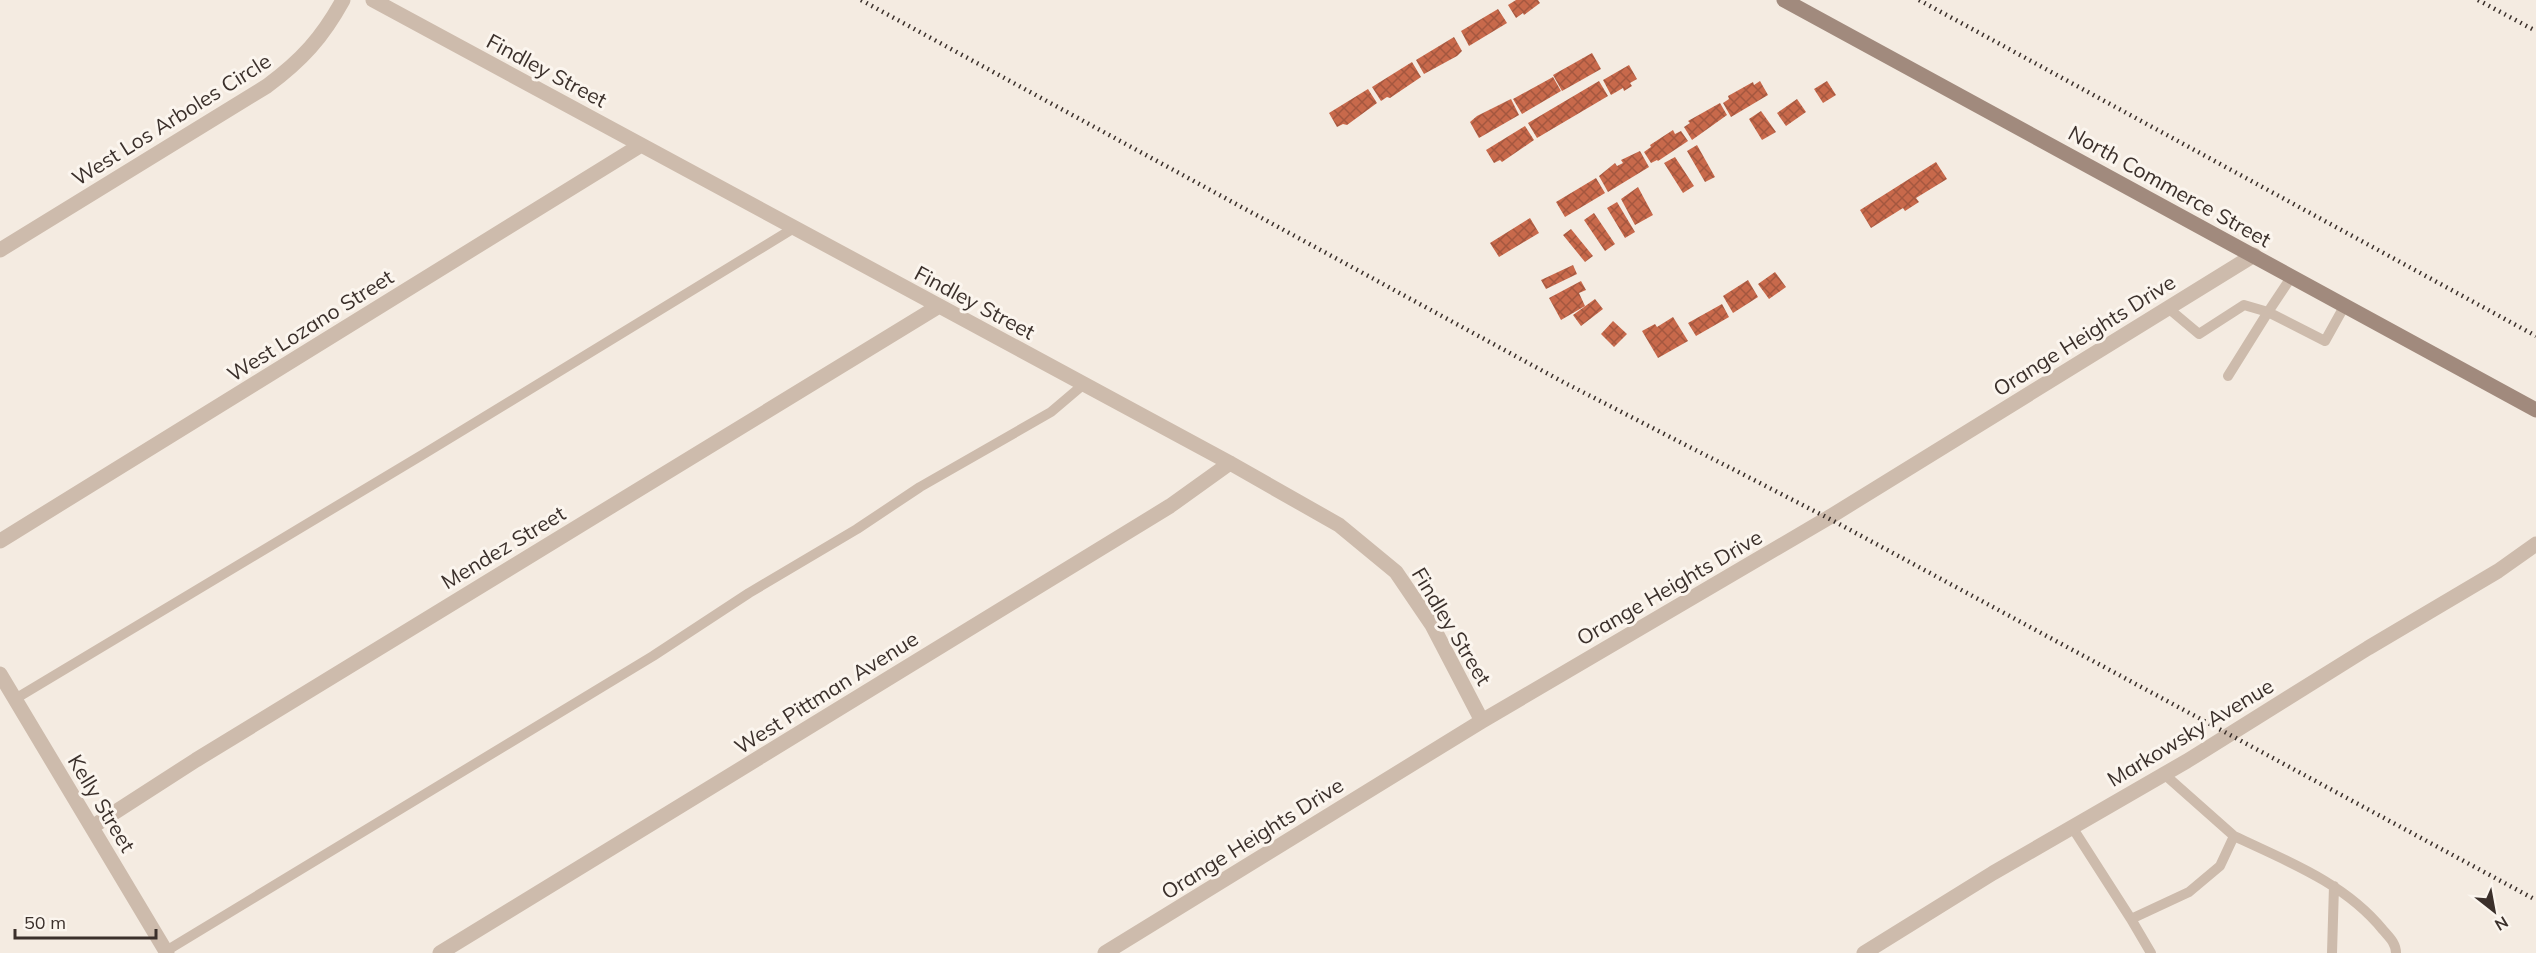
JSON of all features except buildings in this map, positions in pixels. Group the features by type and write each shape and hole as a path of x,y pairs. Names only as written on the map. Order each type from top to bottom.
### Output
{"main road":[{"name":"North Commerce Street","path":"1784,0 2536,410"}],"street":[{"name":"West Los Arboles Circle","path":"0,250 267,86 291,68 325,32 343,0"},
{"name":"Findley Street","path":"373,0 1230,463 1340,525 1396,572 1432,625 1482,721"},
{"name":"West Lozano Street","path":"0,541 641,145"},
{"name":"Orange Heights Drive","path":"1105,953 1482,721 1828,518 2254,255"},
{"name":"Mendez Street","path":"92,828 196,760 939,306"},
{"name":"West Pittman Avenue","path":"440,953 1170,506 1230,463"},
{"name":"Markowsky Avenue","path":"1864,953 2498,571 2536,544"},
{"name":"Kelly Street","path":"0,674 166,952"}],"lane":[{"path":"15,699 794,228"},
{"path":"2228,376 2292,276"},
{"path":"2168,308 2199,334 2244,305 2268,312 2325,341 2345,305"},
{"path":"166,952 653,656 749,593 857,529 920,487 1051,412 1084,384"},
{"path":"2164,774 2234,836 2345,892 2377,922 2396,946 2396,953"},
{"path":"2072,827 2151,953"},
{"path":"2131,919 2189,892 2220,866 2234,836"},
{"path":"2332,953 2334,886"}],"railway":[{"path":"861,0 1565,383 1828,518 2536,900"},
{"path":"1919,0 2536,336"},
{"path":"2478,0 2536,31"}]}
